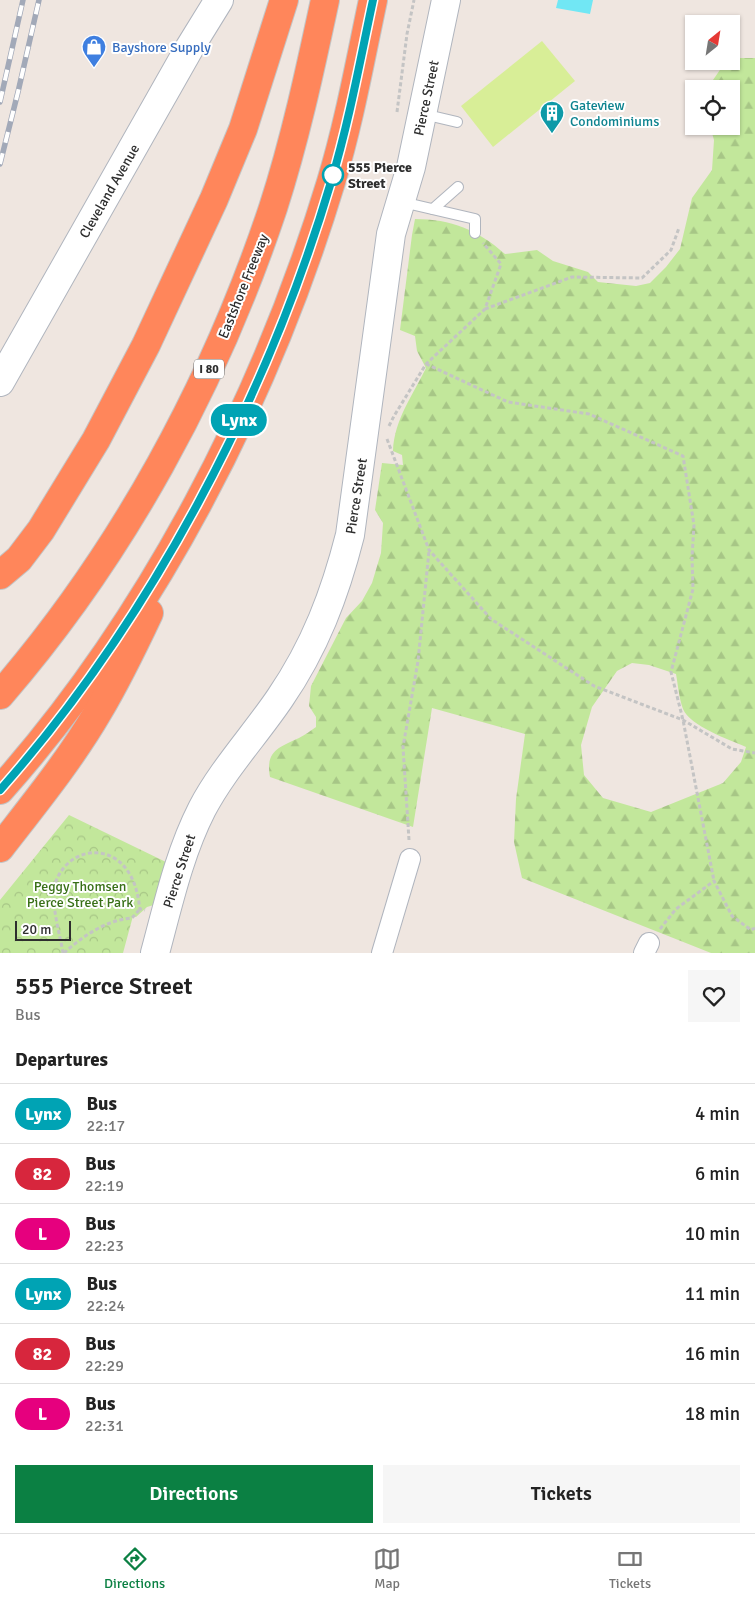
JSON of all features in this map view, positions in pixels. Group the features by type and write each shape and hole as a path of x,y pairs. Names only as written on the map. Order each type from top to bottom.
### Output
{"highway":[{"path":"0,575 19,559 34,540 108,420 151,336 214,200 243,129 284,0"},
{"name":"Eastshore Freeway","path":"0,696 66,613 112,545 163,460 205,378 245,285 273,206 296,127 325,0"},
{"path":"0,848 79,742 115,683 275,340 318,224 343,138 373,0"},
{"path":"6,784 42,741 88,679 134,611 182,531 222,456"},
{"path":"0,564 16,557 34,540"}],"street":[{"name":"Pierce Street","path":"155,953 152,912 202,809 226,772 281,698 304,660 322,624 339,578 350,535 391,234 402,201 446,0"},
{"name":"Cleveland Avenue","path":"0,382 215,1"},
{"path":"382,953 410,859"}],"lane":[{"path":"422,114 457,122"},
{"path":"433,209 458,187"},
{"path":"402,201 475,219 475,233"}],"path":[{"path":"396,119 407,34 414,0"},
{"path":"388,429 426,364 485,309 572,277 642,278 671,250 679,228"},
{"path":"475,233 502,264 485,309"},
{"path":"426,364 508,402 589,414 683,456 694,525 693,589 671,672 683,720 714,881 732,916 751,930 755,928"},
{"path":"386,435 429,550 491,619 594,686 683,720 732,749 755,754"},
{"path":"410,859 403,747 418,661 429,550"},
{"path":"84,853 106,854 117,860 128,871 152,912 121,919 81,938 63,953 54,897 56,882 74,857 84,853"},
{"path":"646,948 676,909 714,881"}],"green space":[{"path":"542,41 575,81 493,147 461,106"},
{"path":"740,58 755,58 755,953 711,953 522,878 514,842 516,799 525,734 432,708 413,827 270,777 269,768 272,755 280,747 303,736 316,727 316,717 309,706 311,686 346,618 362,601 372,583 381,553 383,523 375,510 382,463 403,465 402,455 393,451 394,440 400,418 426,368 417,351 415,336 400,330 415,219 440,221 474,232 505,254 537,250 553,261 588,272 598,282 636,286 650,283 680,249 692,198 712,170 714,140 713,135 740,135 740,80 713,80 720,70 740,70","holes":["632,663 649,665 676,674 683,709 687,715 711,732 746,747 741,762 723,783 651,812 603,798 584,775 581,745 592,707 617,671"]},
{"name":"Peggy Thomsen Pierce Street Park","path":"69,815 168,863 157,904 147,907 136,917 133,916 123,953 0,953 0,900"}],"water":[{"path":"558,0 593,0 590,14 556,8"}],"railway":[{"path":"0,102 23,0"},
{"path":"0,164 39,0"}],"bus line":[{"name":"Lynx","path":"0,790 42,741 138,604 202,495 241,417 275,340 318,224 332,180 373,0"}],"place":[{"name":"Bayshore Supply","path":"94,68"},
{"name":"Gateview Condominiums","path":"552,134"},
{"name":"555 Pierce Street","path":"333,175"}]}
